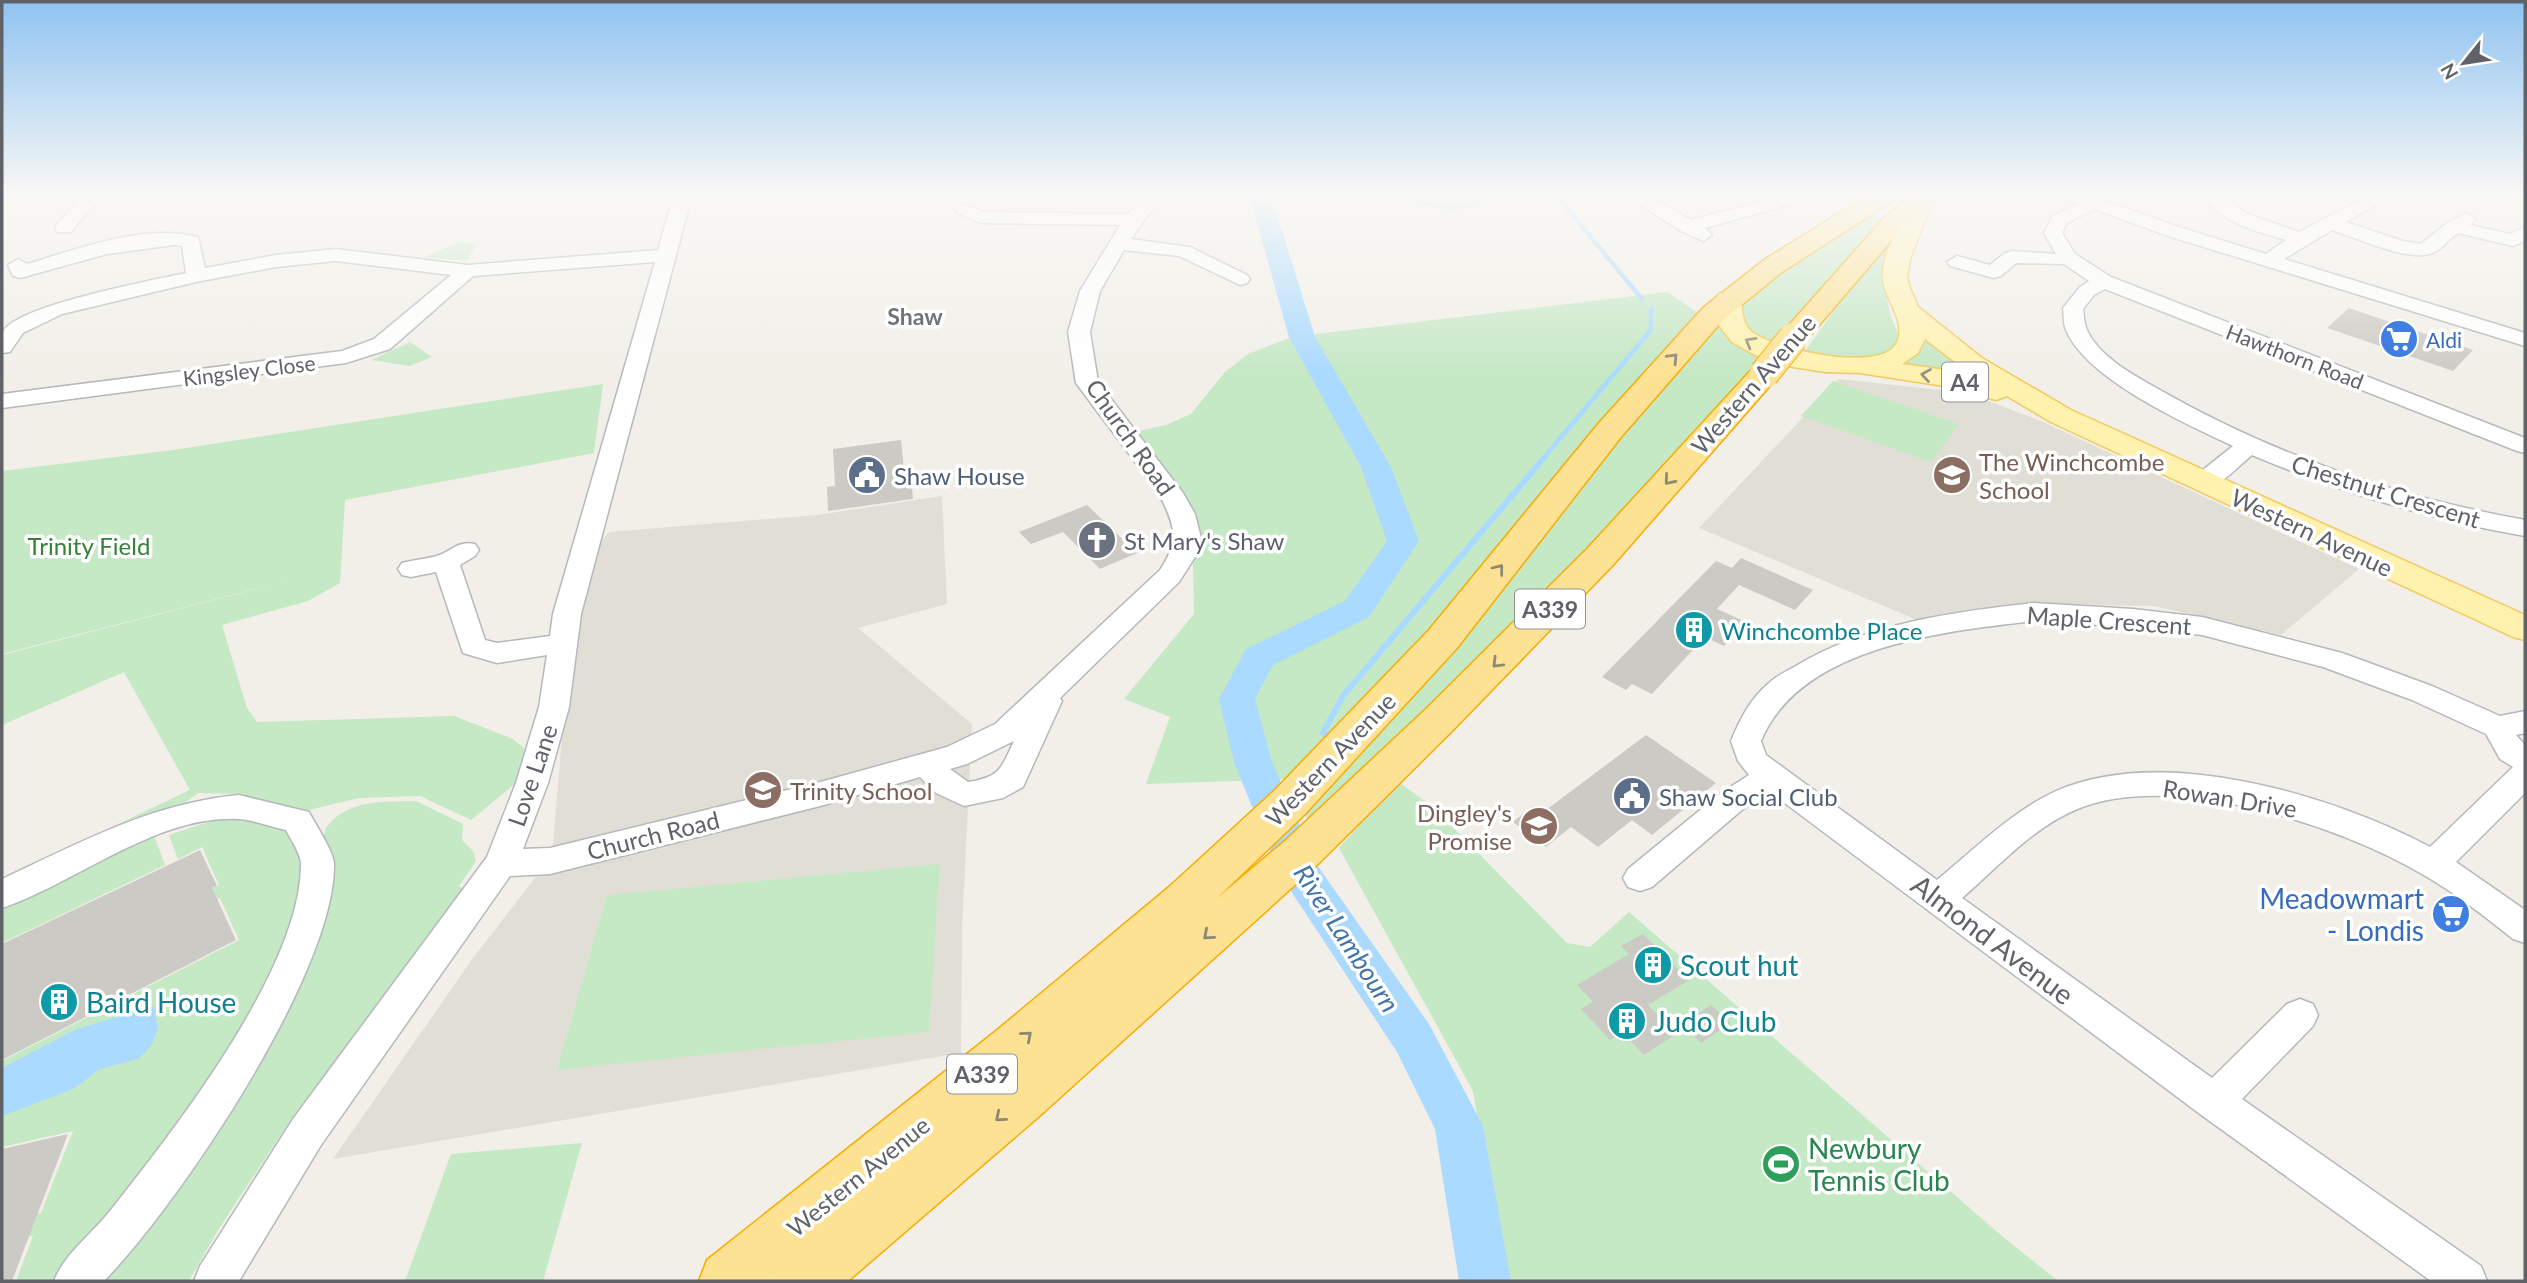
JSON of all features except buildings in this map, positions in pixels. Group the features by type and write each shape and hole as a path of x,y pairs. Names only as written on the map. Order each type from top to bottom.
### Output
{"highway":[{"name":"Western Avenue","path":"804,1281 1025,1096 1245,875 1290,802 1443,639 1661,370 1728,299 1790,255"},
{"name":"Western Avenue","path":"728,1281 1014,1047 1245,875 1323,832 1421,739 1592,566 1764,374 1865,255"}],"main road":[{"name":"A4","path":"1728,299 1725,309 1733,330 1762,348 1830,365 1864,366 1894,359 1912,345 1913,336 1908,312 1899,295 1896,270 1902,255"},
{"name":"Western Avenue","path":"1908,312 1972,364 2062,416 2525,629"},
{"name":"Western Avenue","path":"1864,366 1958,381 2062,416"}],"street":[{"path":"18,265 20,272 89,255"},
{"path":"193,255 196,276"},
{"path":"2,347 16,329 34,318 67,306 196,276 276,261 336,255 468,271 666,255"},
{"name":"Love Lane","path":"215,1281 307,1132 501,863 532,783 554,707 567,614 666,255"},
{"name":"Church Road","path":"501,863 550,861 824,793 956,756 1006,732 1170,576 1188,538 1182,514 1171,493 1087,383 1079,332 1090,290 1112,255"},
{"path":"1191,255 1240,279"},
{"path":"1957,262 1994,272 2012,257 2052,260 2068,258 2066,255"},
{"path":"2250,255 2525,341"},
{"path":"2268,261 2277,255"},
{"name":"Hawthorn Road","path":"2068,258 2104,281 2525,446"},
{"name":"Kingsley Close","path":"2,401 355,355 382,344 468,271"},
{"name":"Chestnut Crescent","path":"2104,281 2087,291 2073,308 2076,328 2111,369 2152,395 2248,446 2327,477 2463,518 2525,528"},
{"path":"2,312 34,318"},
{"path":"2203,482 2248,446"},
{"path":"411,569 456,556 473,646 497,653 563,643"},
{"name":"Maple Crescent","path":"1771,776 1753,761 1746,741 1757,715 1780,688 1832,657 1856,647 1950,621 2034,612 2133,618 2202,626 2332,660 2514,726"},
{"name":"Church Road","path":"926,764 947,785 964,794 992,790 1012,779 1054,686"},
{"path":"2514,726 2504,743 2525,760"},
{"path":"2433,864 2525,774"},
{"path":"1640,878 1732,801 1771,776"},
{"name":"Almond Avenue","path":"1771,776 2214,1102 2466,1281"},
{"name":"Rowan Drive","path":"1939,898 2013,834 2068,800 2093,790 2133,784 2248,796 2315,813 2375,836 2433,864 2525,929"},
{"path":"2,894 158,824 192,814 238,807 277,811 293,817 312,835 319,860 315,901 309,925 284,983 260,1027 155,1185 120,1232 75,1281"},
{"path":"2,908 33,892 66,864"},
{"path":"2214,1102 2300,1015"}],"shaded area":[{"name":"The Winchcombe School","path":"1839,379 1968,393 2043,422 2359,569 2281,635 2154,606 2026,604 1917,620 1699,528"},
{"name":"Trinity School","path":"942,496 947,604 858,628 972,724 962,929 961,1053 333,1159 473,958 552,856 571,632 598,543 610,532 817,515"}],"green space":[{"path":"429,255 471,255 467,261 424,257"},
{"path":"1809,255 1852,255 1772,344 1749,333 1738,307 1758,288"},
{"path":"1875,255 1891,255 1887,297 1889,310 1901,339 1893,349 1870,359 1803,354"},
{"path":"1667,292 1704,317 1359,719 1292,779 1146,784 1170,717 1124,699 1194,614 1192,515 1135,432 1166,425 1191,414 1225,372 1248,354 1292,337"},
{"path":"1717,318 1729,339 1760,357 1722,410 1637,504 1312,822 1299,811 1548,526"},
{"path":"1925,337 1992,384 1893,365 1918,352"},
{"path":"410,342 432,357 410,366 371,360"},
{"path":"1833,381 1959,424 1931,462 1801,416"},
{"name":"Trinity Field","path":"603,384 594,453 345,500 340,583 308,601 222,625 247,708 257,722 454,716 513,739 525,749 515,784 471,820 420,796 359,798 296,813 241,803 245,794 198,793 179,807 2,893 2,879 190,790 124,672 2,725 2,655 298,578 2,654 2,471 173,450"},
{"path":"1397,781 1432,806 1567,943 1590,947 1629,912 1996,1231 2058,1281 1504,1281 1473,1091 1339,848"},
{"path":"416,801 463,824 462,840 473,851 476,861 459,886 467,892 295,1113 218,1230 189,1281 80,1281 101,1260 243,1064 326,828 344,812 355,807 379,802"},
{"path":"257,812 307,837 292,952 95,1258 72,1281 16,1281 33,1236 28,1236 36,1214 41,1213 73,1131 2,1147 2,1061 239,940 220,898 178,919 173,908 219,885 202,847 178,859 169,835 232,814"},
{"path":"151,828 165,865 2,943 2,910"},
{"path":"940,864 929,1032 557,1070 607,895"},
{"path":"582,1143 543,1281 405,1281 451,1154"}],"water":[{"path":"154,1006 158,1029 151,1046 138,1059 100,1069 73,1089 2,1116 2,1068 77,1029"}],"waterway":[{"name":"River Lambourn","path":"1278,255 1302,337 1376,467 1403,541 1357,609 1259,657 1237,699 1253,762 1300,873 1413,1038 1459,1126 1485,1281"},
{"path":"1606,255 1642,299"},
{"path":"1541,461 1651,330 1651,308"},
{"path":"1328,736 1323,733 1343,696 1543,459"}],"place":[{"name":"Aldi","path":"2399,339"},
{"name":"Shaw House","path":"867,475"},
{"name":"The Winchcombe School","path":"1952,475"},
{"name":"St Mary's Shaw","path":"1097,540"},
{"name":"Winchcombe Place","path":"1694,630"},
{"name":"Trinity School","path":"763,790"},
{"name":"Shaw Social Club","path":"1632,796"},
{"name":"Dingley's Promise","path":"1539,826"},
{"name":"Meadowmart - Londis","path":"2451,914"},
{"name":"Scout hut","path":"1653,965"},
{"name":"Baird House","path":"59,1002"},
{"name":"Judo Club","path":"1627,1021"},
{"name":"Newbury Tennis Club","path":"1781,1164"}],"district":[{"name":"Shaw","path":"915,316"}]}
